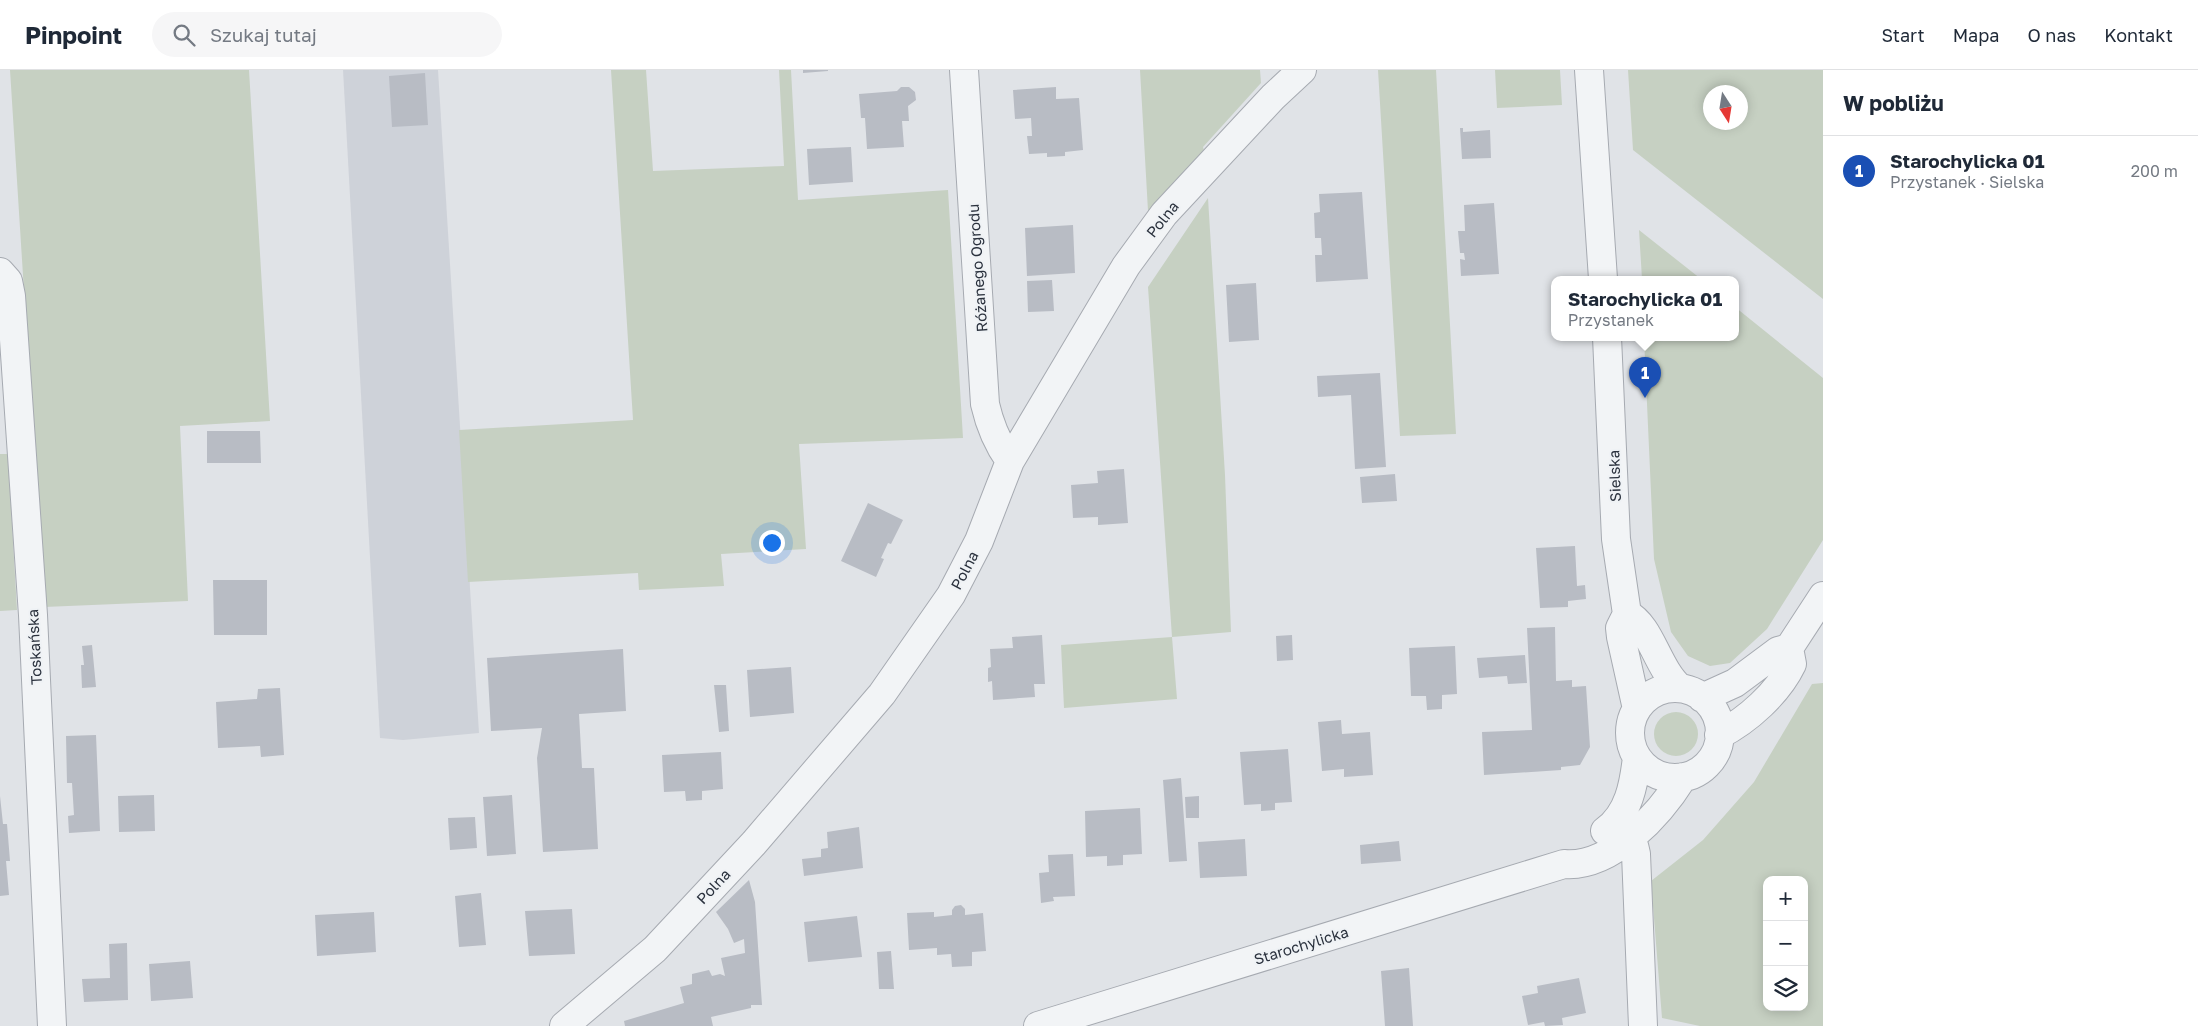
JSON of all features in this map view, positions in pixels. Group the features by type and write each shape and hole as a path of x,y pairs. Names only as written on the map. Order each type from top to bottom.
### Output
{"street":[{"name":"Różanego Ogrodu","path":"964,70 985,404 991,428 998,444 1010,461"},
{"name":"Polna","path":"564,1026 655,949 754,843 882,694 951,595 979,541 1010,461 1126,266 1164,214 1273,97 1302,70"},
{"path":"1589,70 1603,276"},
{"name":"Toskańska","path":"0,272 8,281 12,316 33,615 52,1026"},
{"name":"Sielska","path":"1607,341 1616,539 1627,614 1620,628 1637,709"},
{"path":"1637,709 1660,690 1691,693 1735,683 1778,651 1789,648 1823,596"},
{"path":"1627,614 1639,623 1671,680 1691,693 1716,716 1720,735 1736,726 1775,690 1792,664 1789,648"},
{"name":"Starochylicka","path":"1625,828 1634,785 1637,757 1630,737 1630,728 1637,709"},
{"name":"Starochylicka","path":"1625,828 1672,794 1683,777 1693,774 1710,762 1720,735"},
{"path":"1637,757 1644,765 1657,774 1672,778 1683,777"},
{"name":"Starochylicka","path":"1038,1026 1076,1020 1564,864 1571,854 1614,825 1625,828"},
{"path":"1625,828 1636,854 1643,1026"}],"shaded area":[{"path":"343,70 438,70 479,733 403,740 380,738"}],"green space":[{"path":"10,70 249,70 270,421 180,426 188,601 44,607"},
{"path":"611,70 646,70 653,171 784,166 779,70 791,70 798,200 948,190 963,438 799,444 806,549 721,554 724,586 639,590 638,573 468,582 459,430 633,420"},
{"path":"1140,70 1260,70 1261,83 1203,147 1206,157 1148,211"},
{"path":"1378,70 1436,70 1456,434 1400,436"},
{"path":"1495,70 1560,70 1562,105 1497,108"},
{"path":"1628,70 1823,70 1823,299 1633,150"},
{"path":"1208,198 1225,475 1231,632 1172,637 1148,287"},
{"path":"1639,230 1697,276 1642,276"},
{"path":"1739,310 1823,378 1823,540 1767,629 1730,663 1710,666 1688,656 1671,632 1654,559 1644,341 1739,341"},
{"path":"0,454 8,454 17,610 0,611"},
{"path":"1172,637 1177,699 1064,708 1061,645"},
{"path":"1823,683 1823,1026 1700,1026 1662,1018 1651,881 1703,840 1754,782 1812,684"},
{"path":"1680,712 1692,718 1697,725 1697,743 1692,750 1685,755 1672,756 1664,753 1657,746 1654,730 1657,722 1664,715"}],"building":[{"path":"803,70 828,70 828,71 803,73"},
{"path":"425,73 428,125 392,127 389,76"},
{"path":"901,87 909,87 915,92 916,100 908,106 909,121 902,121 904,147 867,149 865,118 861,118 859,94 897,91"},
{"path":"1056,87 1056,99 1079,98 1083,150 1065,152 1065,156 1047,157 1047,153 1029,154 1027,136 1032,136 1031,118 1015,119 1013,90"},
{"path":"1460,128 1463,128 1463,132 1490,130 1491,158 1462,159"},
{"path":"851,147 853,182 809,185 807,149"},
{"path":"1362,192 1368,279 1316,282 1315,255 1322,255 1321,238 1315,238 1314,213 1320,212 1319,194"},
{"path":"1494,203 1499,274 1461,276 1460,259 1465,260 1464,253 1460,253 1458,231 1465,231 1464,205"},
{"path":"1073,225 1075,273 1027,276 1025,228"},
{"path":"1052,280 1054,311 1028,312 1027,281"},
{"path":"1256,283 1259,340 1229,342 1226,285"},
{"path":"1380,373 1386,467 1355,469 1351,395 1318,397 1317,376"},
{"path":"207,431 260,431 261,463 207,463"},
{"path":"1124,469 1128,523 1098,525 1098,517 1073,518 1071,485 1098,483 1097,471"},
{"path":"1395,474 1397,501 1362,503 1360,477"},
{"path":"868,503 903,520 891,544 888,543 881,558 884,559 876,577 841,561"},
{"path":"1575,546 1577,586 1585,585 1586,599 1568,601 1568,607 1540,608 1536,548"},
{"path":"213,580 267,580 267,635 214,635"},
{"path":"1555,627 1556,681 1572,680 1572,687 1586,686 1590,747 1580,765 1561,767 1561,770 1484,775 1482,732 1532,730 1527,628"},
{"path":"1042,635 1045,684 1034,684 1035,697 993,700 992,681 988,682 988,668 991,667 990,649 1013,648 1012,637"},
{"path":"1292,635 1293,660 1277,661 1276,636"},
{"path":"92,645 96,687 82,688 81,665 84,665 82,646"},
{"path":"1455,646 1457,694 1442,695 1442,709 1427,710 1426,696 1411,696 1409,648"},
{"path":"623,649 626,711 579,714 582,768 594,768 598,849 543,852 537,758 542,728 491,731 487,658"},
{"path":"1525,655 1527,683 1508,684 1507,676 1479,678 1477,658"},
{"path":"791,667 794,713 750,717 747,670"},
{"path":"714,685 726,685 729,731 719,732"},
{"path":"280,688 284,755 261,757 260,746 218,748 216,702 257,699 258,689"},
{"path":"1341,720 1342,734 1370,732 1373,775 1344,777 1344,769 1322,771 1318,722"},
{"path":"96,735 100,831 69,833 68,816 74,815 72,783 67,783 66,736"},
{"path":"1288,749 1292,802 1275,803 1275,810 1261,811 1261,804 1244,805 1240,752"},
{"path":"721,752 723,789 702,791 702,800 686,801 685,791 664,792 662,755"},
{"path":"1181,778 1187,861 1169,862 1163,780"},
{"path":"154,795 155,831 119,832 118,796"},
{"path":"512,795 516,854 487,856 483,797"},
{"path":"0,796 3,824 7,824 10,861 6,861 9,895 0,896"},
{"path":"1199,796 1199,818 1186,818 1185,797"},
{"path":"1140,808 1142,854 1123,855 1123,865 1107,866 1107,856 1086,857 1085,811"},
{"path":"475,817 477,848 450,850 448,818"},
{"path":"859,827 863,868 804,876 802,859 821,857 821,849 828,848 827,832"},
{"path":"1245,839 1247,876 1200,878 1198,842"},
{"path":"1399,841 1401,861 1361,864 1360,845"},
{"path":"1073,854 1075,896 1053,897 1054,901 1041,903 1039,873 1049,872 1048,855"},
{"path":"749,880 755,902 762,1005 751,1005 751,1008 711,1017 713,1026 625,1026 624,1021 684,1003 680,987 692,984 692,974 709,970 712,976 720,974 725,976 721,958 745,953 744,939 734,943 728,929 716,912"},
{"path":"481,893 486,945 459,947 455,896"},
{"path":"961,905 965,909 965,915 983,913 986,951 972,952 972,966 952,967 951,954 937,955 937,948 909,950 907,913 934,912 934,917 952,915 952,910 955,906"},
{"path":"572,909 575,954 529,956 525,911"},
{"path":"374,912 376,952 317,956 315,915"},
{"path":"857,916 862,957 808,962 804,922"},
{"path":"127,943 128,1000 84,1002 82,979 110,978 109,944"},
{"path":"891,951 894,989 879,989 877,952"},
{"path":"190,961 193,998 151,1001 149,964"},
{"path":"1409,968 1413,1026 1385,1026 1381,971"},
{"path":"1579,978 1586,1013 1562,1018 1563,1025 1545,1026 1544,1022 1528,1025 1522,996 1538,993 1537,986"}],"place":[{"name":"Starochylicka 01","path":"1645,398"}]}
